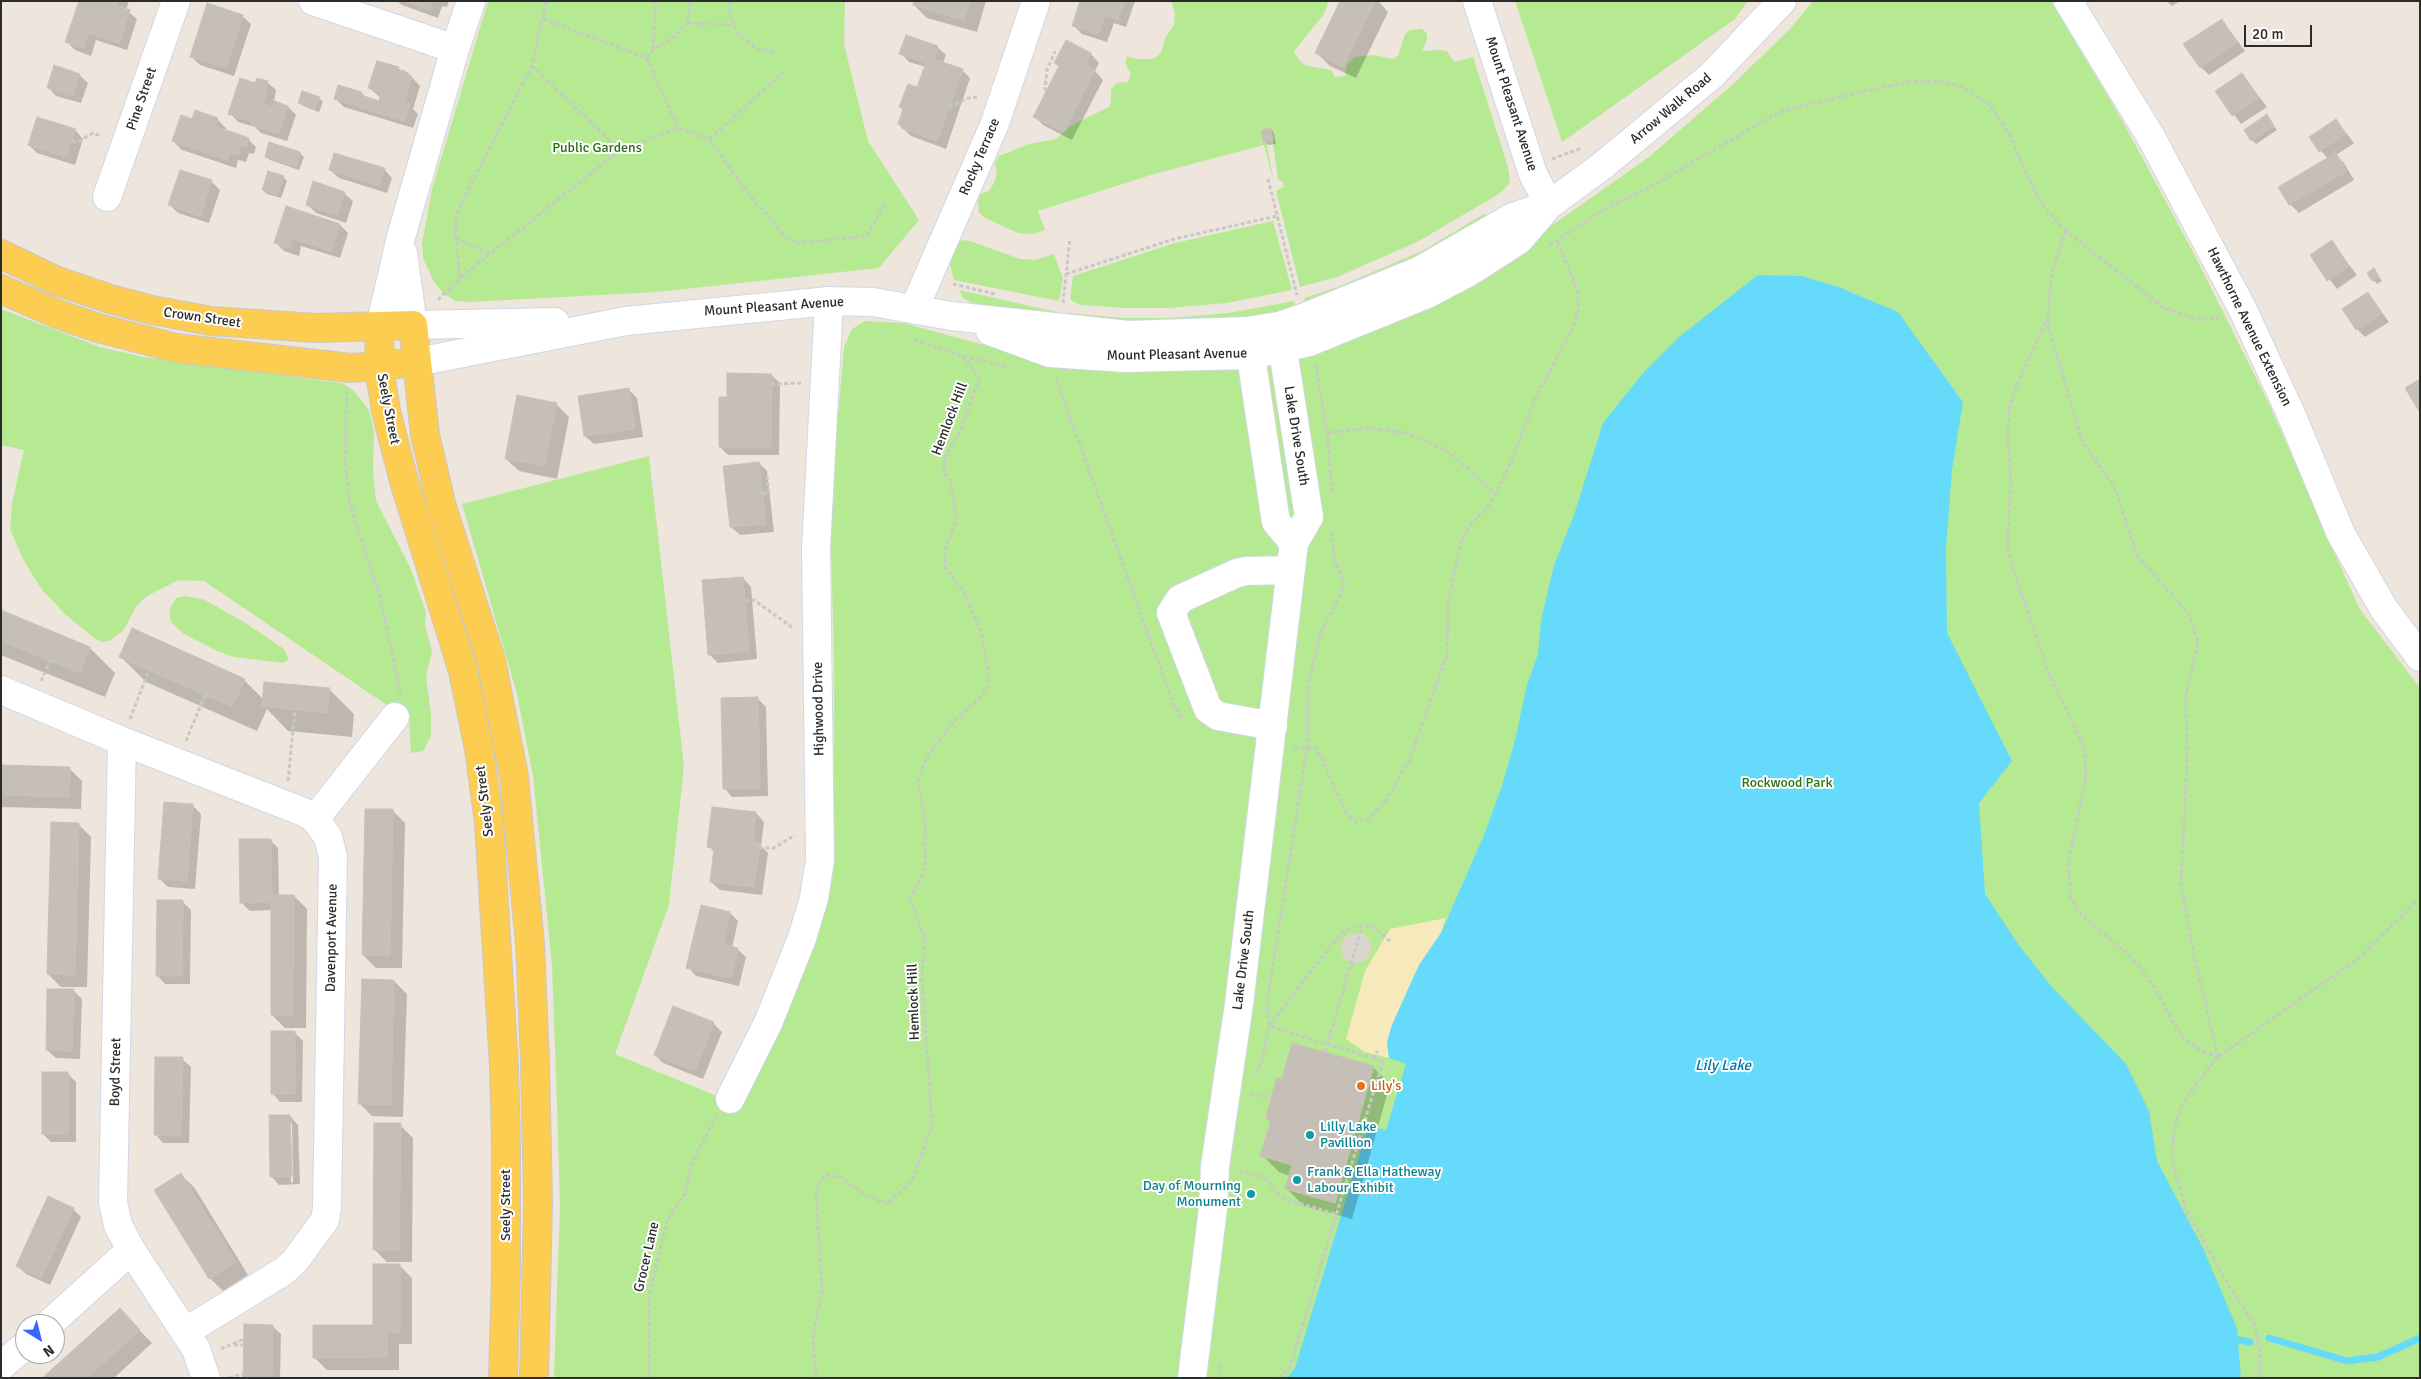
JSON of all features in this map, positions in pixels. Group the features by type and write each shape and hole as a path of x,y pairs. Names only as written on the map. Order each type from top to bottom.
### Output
{"main road":[{"name":"Crown Street","path":"1,254 57,281 152,310 211,321 316,328 413,325"},
{"path":"1,289 54,313 98,328 176,348 351,368 379,367"},
{"name":"Seely Street","path":"413,325 425,435 440,498 491,660 514,776 530,944 535,1060 538,1203 534,1378"},
{"name":"Seely Street","path":"380,327 379,367 386,411 404,481 463,671 478,740 489,822 503,1039 506,1144 506,1271 502,1378"},
{"name":"Mount Pleasant Avenue","path":"379,367 417,362"}],"street":[{"name":"Pine Street","path":"107,197 176,1"},
{"path":"313,1 455,48"},
{"name":"Seely Street","path":"380,327 400,239 455,48 471,1"},
{"name":"Rocky Terrace","path":"914,309 995,123 1036,1"},
{"name":"Mount Pleasant Avenue","path":"413,325 626,321 829,301 873,302 951,316 1050,353 1125,358 1249,343 1281,337 1309,342 1427,294 1469,272 1519,240 1549,205 1533,174 1476,1"},
{"name":"Arrow Walk Road","path":"1549,205 1602,166 1692,93 1752,35 1782,1"},
{"name":"Hawthorne Avenue Extension","path":"2068,1 2151,137 2243,310 2291,414 2341,534 2384,609 2420,657"},
{"name":"Seely Street","path":"400,239 413,325"},
{"name":"Highwood Drive","path":"730,1099 768,1023 805,930 814,898 820,860 816,549 829,301"},
{"name":"Mount Pleasant Avenue","path":"417,362 626,321"},
{"name":"Lake Drive South","path":"1192,1378 1213,1208 1215,1166 1239,1004 1294,543 1309,517 1281,337"},
{"path":"1249,343 1276,522 1294,543"},
{"path":"1273,726 1218,716 1208,709 1171,613 1180,599 1237,573 1291,570"},
{"path":"1,690 122,741 300,811 315,819 395,717"},
{"name":"Boyd Street","path":"122,741 113,1202 118,1225 200,1358 225,1378"},
{"name":"Davenport Avenue","path":"185,1332 284,1271 295,1261 325,1220 327,1208 333,857 328,837 315,819"},
{"path":"61,1314 132,1250"},
{"path":"1,1366 15,1354"}],"path":[{"path":"460,278 455,223 460,204 532,66 546,1"},
{"path":"653,50 656,1"},
{"path":"647,58 653,50 675,36 688,23 691,1"},
{"path":"730,1 730,16 738,34 751,45 766,52 777,53"},
{"path":"543,19 647,58 678,128"},
{"path":"688,23 733,25"},
{"path":"1047,90 1045,89 1048,70 1055,51"},
{"path":"532,66 620,150"},
{"path":"709,140 786,70"},
{"path":"1549,246 1608,207 1652,186 1762,120 1777,113 1812,103 1912,82 1944,82 1962,87 1990,105 2008,134 2035,192 2048,212 2066,231 2164,308 2199,320 2225,317 2243,310"},
{"path":"413,325 460,278 620,150 678,128 709,140 750,196 786,237 796,243 867,236 884,204"},
{"path":"72,141 77,142 93,133 96,134"},
{"path":"1268,179 1297,294"},
{"path":"1066,274 1174,239 1277,216"},
{"path":"2066,231 2052,271 2047,322 2082,441 2115,488 2137,556 2189,614 2196,630 2198,641 2186,695 2187,766 2181,883 2193,951 2218,1057"},
{"path":"456,238 489,254"},
{"path":"928,278 998,294"},
{"path":"1289,296 1305,292"},
{"path":"2047,322 2016,387 2009,409 2008,436 2011,486 2007,545 2012,566 2049,674 2082,742 2085,754 2086,778 2068,864 2071,899 2080,914 2142,968 2156,990 2172,1023 2184,1038 2200,1050 2218,1057"},
{"name":"Hemlock Hill","path":"816,1378 813,1337 822,1290 816,1190 824,1174 841,1177 865,1195 887,1204 912,1181 932,1125 922,978 925,939 910,898 925,869 925,822 918,780 927,757 956,719 981,696 988,686 989,674 981,631 963,591 945,568 945,550 957,518 950,480 943,472 946,455 961,429 978,378 963,356"},
{"path":"351,368 347,390 345,462 350,504 380,597 401,687 401,707 395,717"},
{"path":"1327,433 1370,428 1406,433 1444,449 1470,470 1495,495"},
{"path":"763,494 769,494 767,476"},
{"path":"745,601 754,600 801,634"},
{"path":"46,670 50,661"},
{"path":"133,711 149,670"},
{"path":"188,735 205,695"},
{"path":"289,767 294,710"},
{"path":"759,848 774,848 820,820"},
{"path":"2258,1378 2260,1352 2256,1326 2229,1286 2186,1210 2172,1160 2174,1129 2182,1106 2193,1088 2218,1057 2359,958 2420,898"},
{"path":"1279,1378 1290,1367 1383,1061 1269,1026 1337,938 1351,927 1375,928 1391,942"},
{"path":"1325,1052 1362,927"},
{"path":"1374,1059 1376,1051"},
{"name":"Grocer Lane","path":"649,1378 648,1293 668,1218 685,1194 691,1164 710,1126 730,1099"},
{"path":"1215,1166 1260,1176 1280,1196 1336,1214"},
{"path":"1345,1187 1378,1196"},
{"path":"233,1344 243,1345"},
{"path":"225,1378 243,1374"}],"green space":[{"name":"Public Gardens","path":"488,1 845,1 844,44 868,141 919,220 879,268 657,292 469,302 455,301 443,293 434,282 423,258 422,244 432,189"},
{"path":"1171,1 1329,1 1324,14 1294,51 1298,59 1305,65 1331,70 1335,77 1345,76 1347,64 1355,57 1374,55 1393,59 1398,56 1405,34 1410,30 1422,29 1427,34 1427,40 1422,51 1447,51 1454,62 1473,57 1508,167 1510,181 1508,185 1499,194 1417,242 1337,277 1300,287 1276,191 1284,187 1283,182 1278,180 1271,128 1261,130 1263,142 1266,141 1274,183 1264,145 1154,174 1038,211 1045,230 1032,234 1018,233 985,218 979,212 978,200 980,194 989,191 994,183 997,174 995,162 999,156 1029,144 1056,139 1072,125 1109,107 1111,90 1116,83 1128,82 1131,74 1125,63 1127,56 1137,59 1152,59 1159,55 1162,50 1166,36 1174,25 1175,13"},
{"path":"1515,1 1748,1 1735,19 1562,142"},
{"name":"Rockwood Park","path":"1813,1 2051,1 2123,122 2192,250 2270,406 2359,608 2420,688 2420,1378 554,1378 560,1207 557,1103 552,965 533,776 517,694 462,504 649,456 684,766 669,905 615,1054 741,1106 820,929 831,886 834,844 834,660 830,507 844,347 852,329 865,321 903,323 1014,353 1137,367 1500,262 1649,157 1732,85 1790,29"},
{"path":"1484,214 1489,216 1472,234 1307,306 1304,298 1338,287 1422,251"},
{"path":"1273,221 1292,290 1226,303 1169,308 1125,308 1082,305 1070,299 1073,276 1175,243"},
{"path":"962,240 970,241 1020,259 1035,260 1054,254 1063,279 1059,301 954,280 949,260 957,242"},
{"path":"959,290 1057,312 1055,321 972,303 963,298"},
{"path":"1294,301 1297,309 1232,322 1066,323 1068,313 1125,318 1170,318 1229,313"},
{"path":"1,309 100,347 143,357 342,383 353,390 369,410 374,432 373,471 376,501 410,567 426,612 425,626 432,651 426,677 431,713 431,736 423,751 411,753 409,720 204,581 179,580 147,596 137,605 123,631 109,641 102,642 94,638 65,614 43,591 22,557 10,529 12,503 24,450 1,445"},
{"path":"186,596 205,600 244,622 284,649 289,659 283,663 234,657 217,651 184,634 171,622 169,610 176,598"}],"sand":[{"path":"1446,918 1441,933 1419,965 1392,1025 1387,1042 1389,1058 1365,1052 1346,1039 1365,971 1390,929"}],"shaded area":[{"path":"1356,933 1367,937 1371,948 1367,959 1356,963 1345,959 1341,948 1345,937"}],"water":[{"name":"Lily Lake","path":"1758,275 1801,276 1836,286 1898,312 1963,402 1952,470 1946,548 1947,633 2012,761 1979,803 1985,894 2018,944 2052,987 2126,1064 2149,1111 2157,1161 2203,1248 2237,1328 2241,1378 1287,1378 1295,1368 1368,1126 1386,1130 1406,1064 1389,1058 1387,1042 1392,1025 1419,965 1441,933 1484,835 1502,786 1516,737 1526,688 1538,654 1541,620 1554,565 1574,515 1603,423 1644,372 1679,337"}],"building":[{"path":"79,1 118,1 116,6 130,10 119,43 88,33 83,48 65,42"},
{"path":"404,1 433,1 430,10"},
{"path":"914,1 970,1 964,20 913,5"},
{"path":"1080,1 1124,1 1118,20 1105,15 1098,34 1072,26"},
{"path":"1340,1 1375,1 1343,67 1315,53"},
{"path":"207,3 243,15 226,68 190,57"},
{"path":"2222,19 2237,43 2200,68 2183,44"},
{"path":"906,35 938,46 934,59 963,69 937,141 901,128 902,126 898,124 903,109 899,107 908,84 917,87 926,63 899,54"},
{"path":"1066,40 1091,53 1085,65 1095,70 1064,132 1033,117 1059,66 1054,63"},
{"path":"377,61 399,67 398,72 403,70 412,77 404,103 410,104 405,121 334,99 338,85 362,92 361,95 379,101 381,93 368,88"},
{"path":"54,65 80,74 73,96 47,88"},
{"path":"2242,73 2259,98 2232,116 2215,91"},
{"path":"240,78 255,83 257,78 268,81 263,104 273,107 275,101 288,106 279,134 251,125 252,122 228,114"},
{"path":"302,91 320,97 315,109 298,103"},
{"path":"195,110 218,118 215,126 249,138 246,147 241,145 238,155 230,152 227,160 172,141 181,115 192,119"},
{"path":"2267,114 2274,126 2251,141 2244,130"},
{"path":"37,117 76,129 66,157 28,145"},
{"path":"2336,119 2346,134 2319,152 2309,137"},
{"path":"1271,128 1273,140 1263,142 1261,130"},
{"path":"269,142 300,152 296,167 265,157"},
{"path":"334,153 385,168 379,186 329,170"},
{"path":"2336,153 2347,171 2289,205 2278,187"},
{"path":"180,170 212,180 200,216 168,205"},
{"path":"268,171 284,176 277,195 262,190"},
{"path":"313,181 345,192 337,215 306,205"},
{"path":"286,206 340,224 331,251 293,239 290,248 274,243"},
{"path":"2332,240 2349,266 2327,281 2310,255"},
{"path":"2374,268 2379,277 2372,281 2367,273"},
{"path":"2368,292 2382,313 2356,330 2342,309"},
{"path":"727,373 772,374 771,447 719,447 719,397 727,397"},
{"path":"2420,379 2420,411 2419,411 2405,388"},
{"path":"629,388 635,429 584,436 578,396"},
{"path":"517,395 557,403 544,466 505,459"},
{"path":"759,462 766,524 730,527 723,466"},
{"path":"743,577 749,651 708,655 702,580"},
{"path":"1,610 90,647 80,673 1,641"},
{"path":"132,628 245,679 232,707 119,657"},
{"path":"264,682 330,688 327,713 262,706"},
{"path":"758,697 760,788 723,789 721,698"},
{"path":"1,765 70,767 69,797 1,795"},
{"path":"164,802 193,804 187,881 158,879"},
{"path":"712,807 756,812 753,842 760,843 754,887 710,882 714,848 707,847"},
{"path":"365,809 393,809 390,956 362,955"},
{"path":"51,822 79,823 75,975 47,974"},
{"path":"239,839 271,839 272,902 240,903"},
{"path":"271,895 294,895 293,1015 271,1015"},
{"path":"157,900 183,900 182,976 156,976"},
{"path":"701,905 730,912 723,944 738,948 731,978 686,968"},
{"path":"362,979 394,980 391,1105 358,1104"},
{"path":"47,989 74,989 72,1051 46,1050"},
{"path":"673,1006 714,1022 695,1071 654,1055"},
{"path":"271,1031 295,1031 295,1094 271,1094"},
{"name":"Lilly Lake Pavillion","path":"1292,1043 1374,1066 1335,1203 1285,1189 1292,1165 1260,1156 1271,1120 1266,1118 1271,1098 1277,1077 1282,1079"},
{"path":"155,1057 183,1057 181,1135 154,1135"},
{"path":"42,1072 68,1072 68,1134 42,1134"},
{"path":"269,1115 290,1115 292,1176 270,1177"},
{"path":"374,1123 401,1123 399,1250 373,1250"},
{"path":"181,1173 236,1262 209,1279 154,1190"},
{"path":"48,1196 74,1208 41,1278 16,1266"},
{"path":"373,1264 400,1264 400,1332 387,1332 387,1357 313,1358 313,1325 373,1325"},
{"path":"120,1308 140,1330 87,1378 42,1378 58,1364 65,1364 65,1357"},
{"path":"244,1324 273,1325 272,1378 243,1378"}],"waterway":[{"path":"2269,1338 2347,1361 2378,1357 2420,1338"},
{"path":"2239,1340 2250,1342"}],"place":[{"name":"Lily's","path":"1361,1086"},
{"name":"Lilly Lake Pavillion","path":"1310,1135"},
{"name":"Frank & Ella Hatheway Labour Exhibit","path":"1297,1180"},
{"name":"Day of Mourning Monument","path":"1251,1194"}]}
